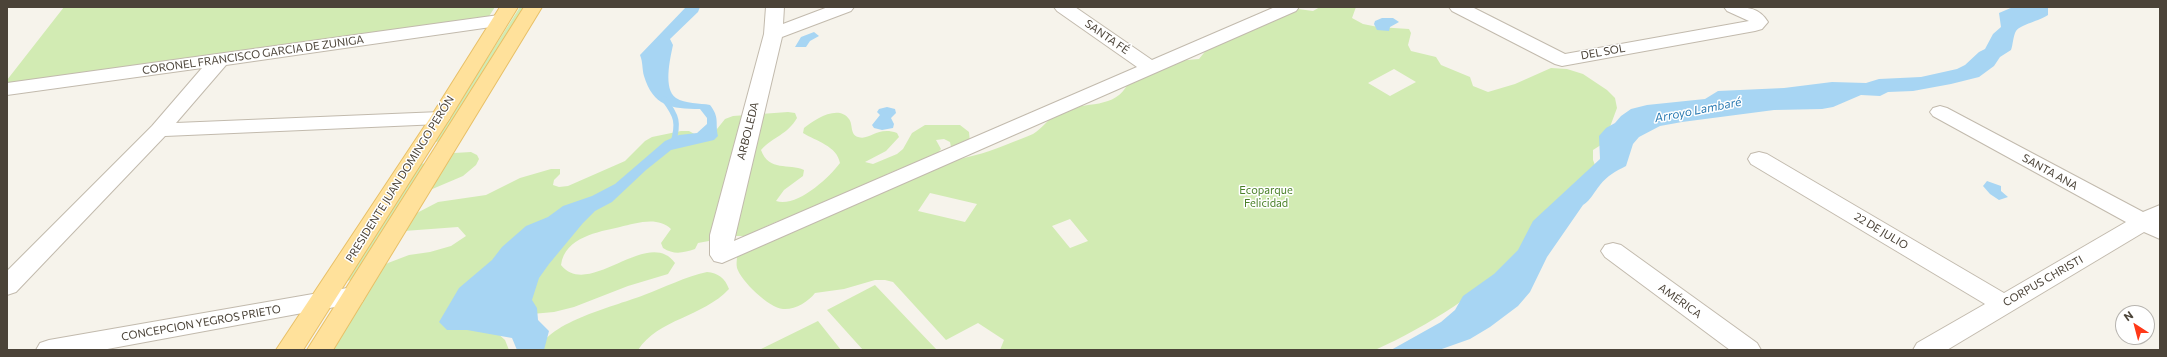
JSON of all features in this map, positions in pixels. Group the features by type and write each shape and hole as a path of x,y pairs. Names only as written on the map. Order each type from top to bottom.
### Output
{"main road":[{"name":"PRESIDENTE JUAN DOMINGO PERÓN","path":"320,350 533,7"},
{"name":"PRESIDENTE JUAN DOMINGO PERÓN","path":"289,350 323,301 440,118 504,14"},
{"path":"415,156 441,155"}],"street":[{"name":"ARBOLEDA","path":"775,7 773,34 722,235 722,255 1150,68"},
{"path":"773,34 845,7"},
{"name":"SANTA FÉ","path":"1063,7 1150,68"},
{"path":"1150,68 1290,7"},
{"name":"DEL SOL","path":"1458,7 1562,60 1755,25 1758,22 1756,17 1733,7"},
{"name":"CORONEL FRANCISCO GARCIA DE ZUNIGA","path":"7,89 220,59 504,14"},
{"path":"7,286 159,130 220,59"},
{"name":"SANTA ANA","path":"1940,112 2154,222"},
{"path":"159,130 440,118"},
{"name":"22 DE JULIO","path":"1759,159 2004,304"},
{"name":"CORPUS CHRISTI","path":"1926,350 2004,304 2154,222"},
{"name":"AMÉRICA","path":"1613,251 1748,350"},
{"name":"CONCEPCION YEGROS PRIETO","path":"49,350 353,296"}],"green space":[{"path":"64,7 495,7 486,21 7,84 7,80"},
{"path":"520,7 526,7 440,141 436,142 435,140"},
{"name":"Ecoparque Felicidad","path":"1320,7 1356,7 1352,18 1363,24 1378,27 1409,29 1411,33 1408,45 1411,51 1436,57 1441,65 1470,77 1473,86 1488,92 1515,84 1551,68 1567,69 1583,74 1607,90 1615,98 1617,108 1604,143 1593,150 1593,160 1597,170 1526,249 1492,279 1455,306 1415,330 1375,350 1000,350 1004,340 978,323 946,340 893,282 875,280 844,289 815,293 801,305 783,309 770,304 756,293 744,280 737,268 737,256 949,161 982,153 1031,135 1054,115 1062,111 1108,101 1123,92 1128,83 1176,61 1199,59 1216,38 1291,8 1313,11","holes":["1394,69 1416,82 1390,96 1368,83","930,193 977,204 965,222 918,211","1070,219 1088,241 1070,248 1052,226"]},
{"path":"788,112 795,113 797,118 793,124 761,150 765,157 774,164 804,170 803,176 784,190 776,201 784,202 793,200 811,191 828,177 840,163 835,152 803,133 804,128 826,115 839,113 844,115 849,119 855,136 858,137 862,138 884,131 897,133 899,137 886,151 865,162 873,164 897,154 903,149 912,133 925,125 960,125 969,132 970,142 957,150 951,147 950,142 944,139 936,140 941,149 937,154 887,174 874,183 804,216 778,221 745,236 736,236 698,243 695,249 686,252 671,252 663,248 661,243 671,229 660,223 647,222 633,224 584,237 569,248 561,265 573,273 587,274 602,270 634,257 650,253 663,254 675,263 668,274 628,286 574,307 554,312 532,314 495,331 505,340 509,350 325,350 369,273 388,263 409,255 430,252 451,246 466,236 458,227 404,231 413,215 438,202 486,195 520,178 551,169 560,169 560,174 554,180 553,185 559,187 568,186 625,161 645,141 652,137 681,131 689,131 698,136 713,134 725,119 733,116"},
{"path":"471,152 477,155 479,159 476,165 463,176 430,190 352,280 346,281 420,164 434,162 454,153"},
{"path":"707,272 721,277 729,289 707,306 657,331 638,350 539,350 545,340 555,331 569,323 683,279"},
{"path":"875,285 936,349 863,350 827,310"},
{"path":"818,321 841,350 759,350"}],"water":[{"path":"686,7 700,7 698,12 670,39 673,45 668,73 670,88 672,94 680,100 710,105 715,113 718,136 714,140 671,150 646,170 612,202 595,211 549,264 539,278 532,300 537,308 538,320 549,331 544,350 517,350 512,338 467,330 447,330 439,322 459,288 492,260 502,247 526,226 548,217 563,206 592,196 615,184 665,141 679,135 697,133 707,124 707,118 700,109 680,108 664,104 652,94 644,76 640,55"},
{"name":"Arroyo Lambaré","path":"2013,7 2048,7 2048,15 2018,29 2015,33 2011,50 2000,57 1994,66 1979,77 1913,91 1888,92 1880,96 1861,95 1833,107 1822,109 1774,110 1682,122 1660,126 1639,137 1633,144 1626,166 1606,179 1583,205 1547,257 1530,292 1518,306 1490,327 1470,339 1439,350 1391,350 1441,322 1455,310 1463,296 1494,274 1518,250 1533,221 1600,159 1599,136 1606,128 1615,123 1621,116 1631,109 1647,105 1705,99 1718,91 1784,88 1832,82 1866,83 1879,79 1921,77 1957,69 1965,65 1979,52 1985,49 1993,34 2001,27 1999,13"},
{"path":"1382,18 1393,18 1399,22 1390,27 1389,31 1377,30 1374,24 1375,21"},
{"path":"814,32 819,36 810,41 806,47 795,47 801,37"},
{"path":"887,107 895,109 896,113 891,118 894,124 893,128 882,130 874,128 872,125 880,115 877,112 879,109"},
{"path":"1987,181 2001,186 2001,191 2008,197 1999,200 1990,194 1983,186"}],"waterway":[{"path":"664,99 672,110 676,120 676,130 673,143"}]}
